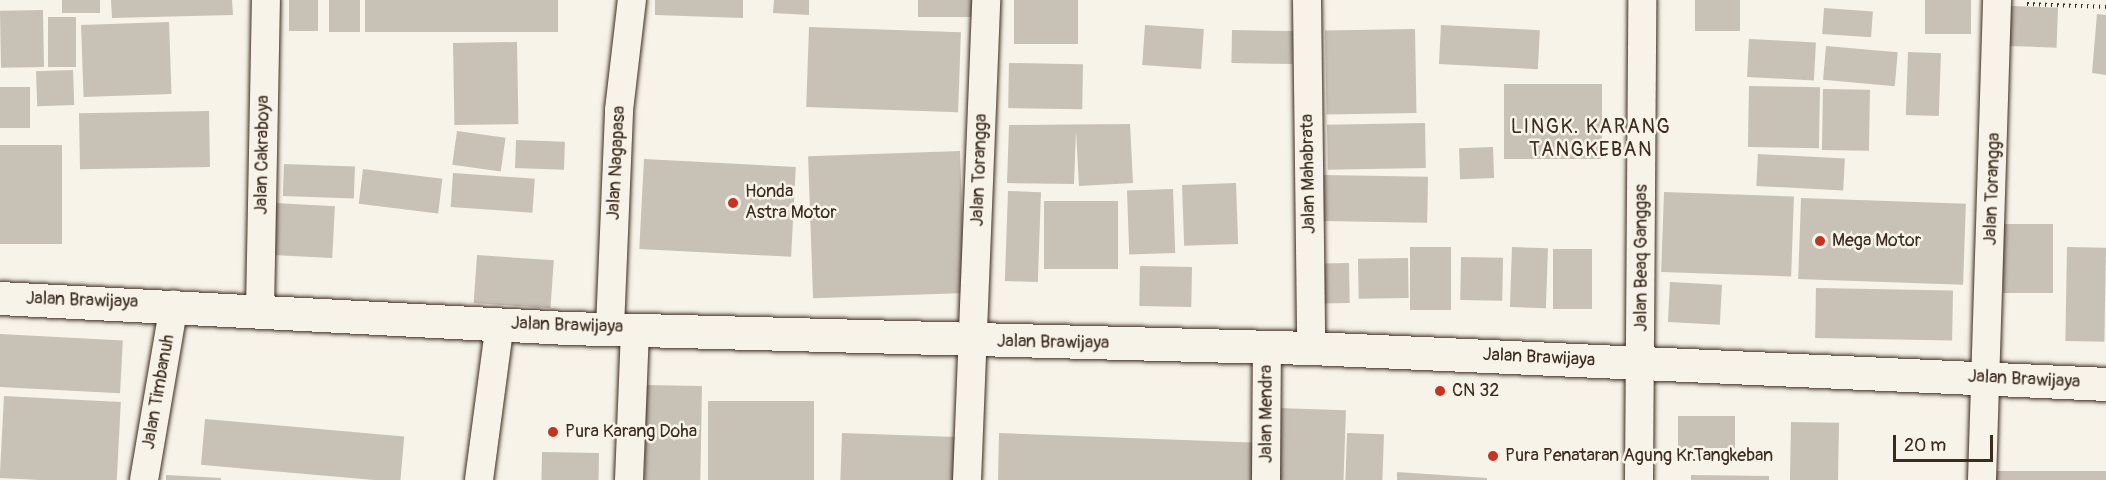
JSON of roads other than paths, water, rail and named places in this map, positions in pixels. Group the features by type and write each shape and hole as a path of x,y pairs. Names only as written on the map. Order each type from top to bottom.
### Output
{"main road":[{"name":"Jalan Brawijaya","path":"0,298 622,328 975,341 1311,348 2106,384"}],"street":[{"name":"Jalan Cakraboya","path":"260,309 266,0"},
{"name":"Jalan Nagapasa","path":"629,480 622,328 619,110 632,0"},
{"name":"Jalan Torangga","path":"967,480 975,341 987,0"},
{"name":"Jalan Mahabrata","path":"1307,0 1311,348"},
{"name":"Jalan Beaq Ganggas","path":"1639,480 1642,363 1642,0"},
{"name":"Jalan Torangga","path":"1982,480 1997,2"},
{"name":"Jalan Timbanuh","path":"144,480 174,305"},
{"path":"479,480 500,323"},
{"name":"Jalan Mendra","path":"1266,480 1267,348"}],"place":[{"name":"Honda Astra Motor","path":"733,203"},
{"name":"Mega Motor","path":"1820,241"},
{"name":"CN 32","path":"1440,391"},
{"name":"Pura Karang Doha","path":"553,432"},
{"name":"Pura Penataran Agung Kr.Tangkeban","path":"1493,456"}],"district":[{"name":"LINGK. KARANG TANGKEBAN","path":"1591,138"}]}
